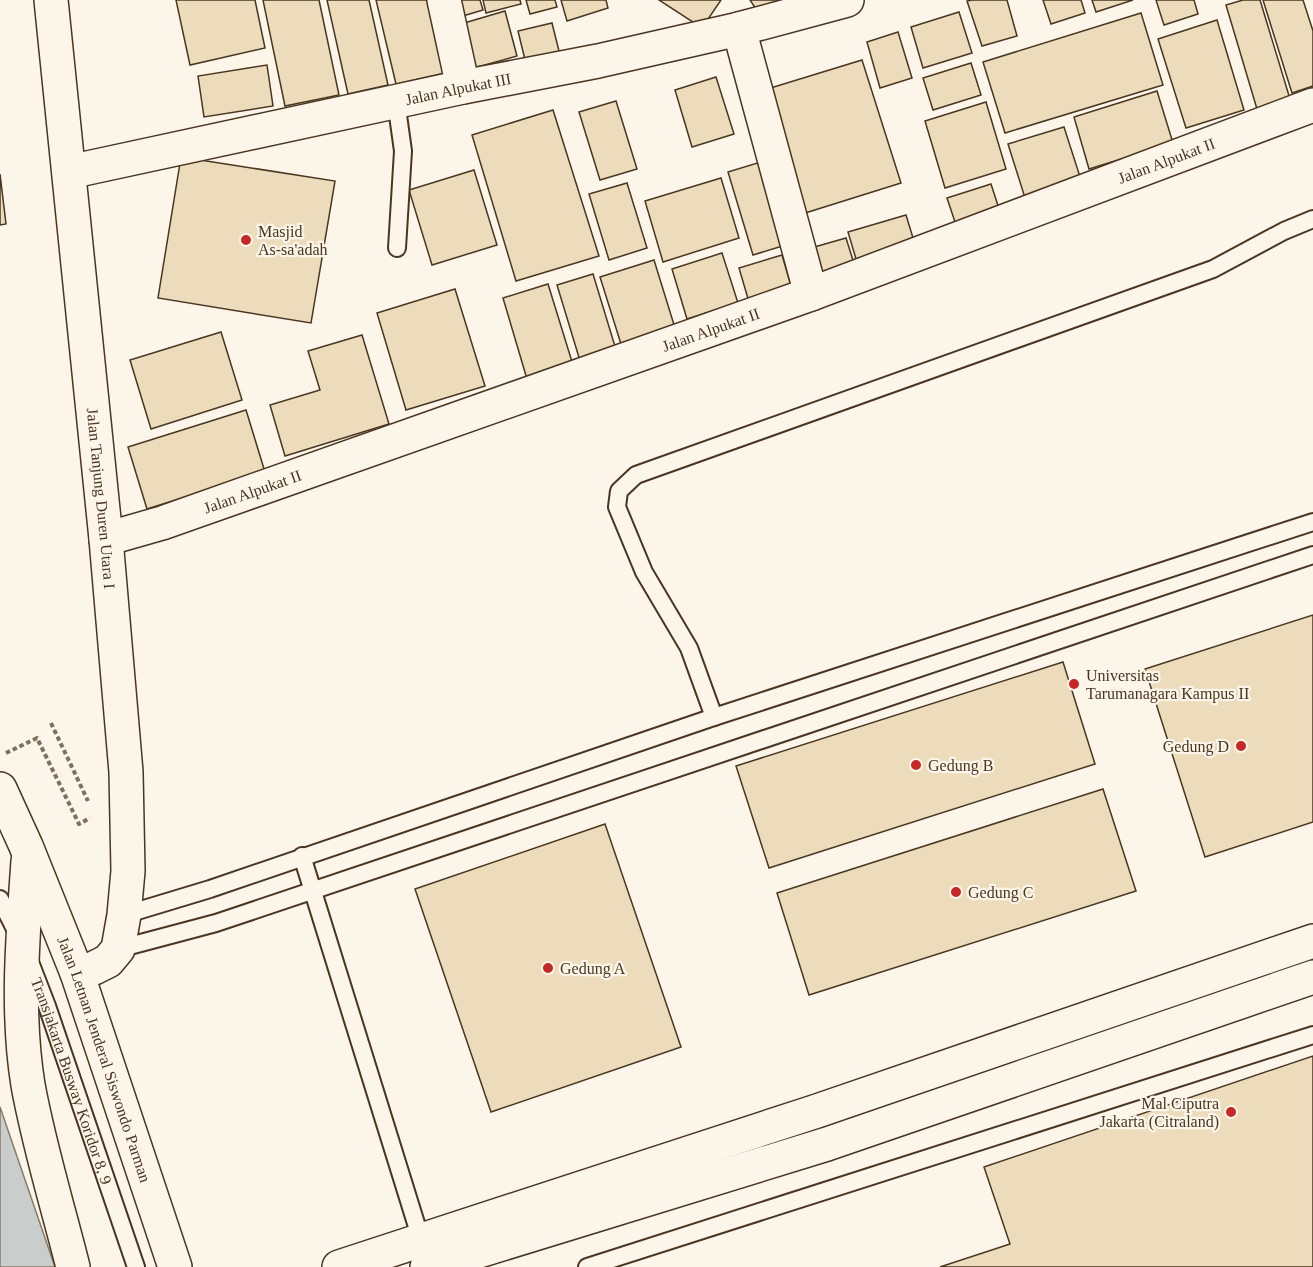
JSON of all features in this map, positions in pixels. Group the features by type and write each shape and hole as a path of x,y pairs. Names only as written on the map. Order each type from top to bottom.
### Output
{"main road":[{"name":"Jalan Tanjung Duren Utara I","path":"51,0 106,540 126,772 128,871 118,949"},
{"path":"444,0 463,87"},
{"name":"Jalan Alpukat III","path":"69,172 396,101 598,61 739,29 847,0"},
{"path":"739,29 811,294"},
{"name":"Jalan Alpukat II","path":"106,540 173,519 811,294 1313,105"},
{"name":"Jalan Letnan Jenderal Siswondo Parman","path":"0,789 77,973 175,1267"},
{"name":"Jalan Letnan Jenderal Siswondo Parman","path":"28,853 22,943 22,1027 28,1084 73,1267"},
{"path":"427,1258 814,1112 1313,941"},
{"path":"77,973 94,969 108,962 118,949"},
{"path":"339,1267 427,1258 827,1144 1313,977"},
{"path":"814,1112 827,1144"}],"lane":[{"path":"396,101 403,151 397,248"},
{"path":"714,717 689,648 644,572 617,507 619,491 636,475 1213,269 1284,231 1313,219"},
{"path":"124,915 210,889 714,717 1313,522"},
{"path":"118,949 216,923 1313,555"},
{"path":"302,856 427,1258"},
{"name":"Transjakarta Busway Koridor 8, 9","path":"0,899 22,943 47,1006 135,1267"},
{"path":"587,1267 1313,1035"}],"path":[{"path":"51,723 90,806"},
{"path":"0,756 37,738 79,824 95,816"}],"shaded area":[{"path":"0,1107 55,1267 0,1267"}],"building":[{"path":"176,0 255,0 265,48 190,65"},
{"path":"263,0 319,0 339,95 285,106"},
{"path":"327,0 369,0 388,85 348,94"},
{"path":"376,0 428,0 445,73 396,84"},
{"path":"450,0 480,0 483,10 456,18"},
{"path":"483,0 520,0 521,4 486,13"},
{"path":"526,0 555,0 557,7 530,14"},
{"path":"561,0 606,0 608,8 567,21"},
{"path":"659,0 721,0 702,28"},
{"path":"750,0 783,0 760,15"},
{"path":"1007,0 1017,36 982,46 967,1"},
{"path":"1043,0 1081,0 1085,13 1051,24"},
{"path":"1092,0 1133,0 1096,12"},
{"path":"1156,0 1194,0 1198,14 1164,25"},
{"path":"1243,0 1260,0 1290,99 1257,109 1226,5"},
{"path":"1263,0 1303,0 1313,31 1313,86 1292,93"},
{"path":"505,11 517,56 467,70 454,26"},
{"path":"959,12 972,53 923,68 911,27"},
{"path":"1141,13 1163,85 1005,133 983,62"},
{"path":"1217,20 1244,110 1186,128 1158,39"},
{"path":"552,23 561,59 527,68 518,31"},
{"path":"898,32 912,78 880,88 867,42"},
{"path":"862,60 901,183 802,214 764,90"},
{"path":"971,63 981,95 933,110 923,78"},
{"path":"267,65 273,106 204,117 198,76"},
{"path":"716,77 734,134 692,147 675,90"},
{"path":"1157,91 1173,143 1089,169 1074,117"},
{"path":"616,101 637,169 600,180 579,112"},
{"path":"986,102 1006,169 945,188 925,121"},
{"path":"553,110 599,256 516,281 472,135"},
{"path":"1064,127 1082,183 1026,201 1008,144"},
{"name":"Masjid As-sa'adah","path":"181,157 335,181 311,323 158,298"},
{"path":"764,161 789,244 753,255 728,172"},
{"path":"474,170 497,245 432,265 409,190"},
{"path":"0,174 6,224 0,225"},
{"path":"721,178 739,238 663,262 645,201"},
{"path":"627,183 647,248 609,260 589,194"},
{"path":"991,184 1002,218 958,231 947,198"},
{"path":"906,215 917,251 859,269 848,232"},
{"path":"846,238 857,273 816,286 804,250"},
{"path":"722,253 738,303 687,319 672,269"},
{"path":"782,255 792,289 749,302 739,268"},
{"path":"654,260 675,328 621,344 600,277"},
{"path":"593,274 617,353 581,364 557,285"},
{"path":"548,284 573,365 527,379 503,298"},
{"path":"455,289 485,386 406,410 377,313"},
{"path":"221,332 242,400 151,429 130,360"},
{"path":"362,335 389,424 285,456 270,405 320,390 308,351"},
{"path":"246,410 265,472 147,509 128,447"},
{"name":"Gedung D","path":"1313,615 1313,822 1205,857 1145,669"},
{"name":"Gedung B","path":"1063,662 1095,764 769,868 736,766"},
{"name":"Gedung C","path":"1103,789 1136,891 809,995 777,893"},
{"name":"Gedung A","path":"605,824 681,1047 491,1112 415,889"},
{"name":"Mal Ciputra Jakarta (Citraland)","path":"1313,1056 1313,1267 940,1267 1010,1244 984,1167"}],"place":[{"name":"Masjid As-sa'adah","path":"246,240"},
{"name":"Universitas Tarumanagara Kampus II","path":"1074,684"},
{"name":"Gedung D","path":"1241,746"},
{"name":"Gedung B","path":"916,765"},
{"name":"Gedung C","path":"956,892"},
{"name":"Gedung A","path":"548,968"},
{"name":"Mal Ciputra Jakarta (Citraland)","path":"1231,1112"}]}
